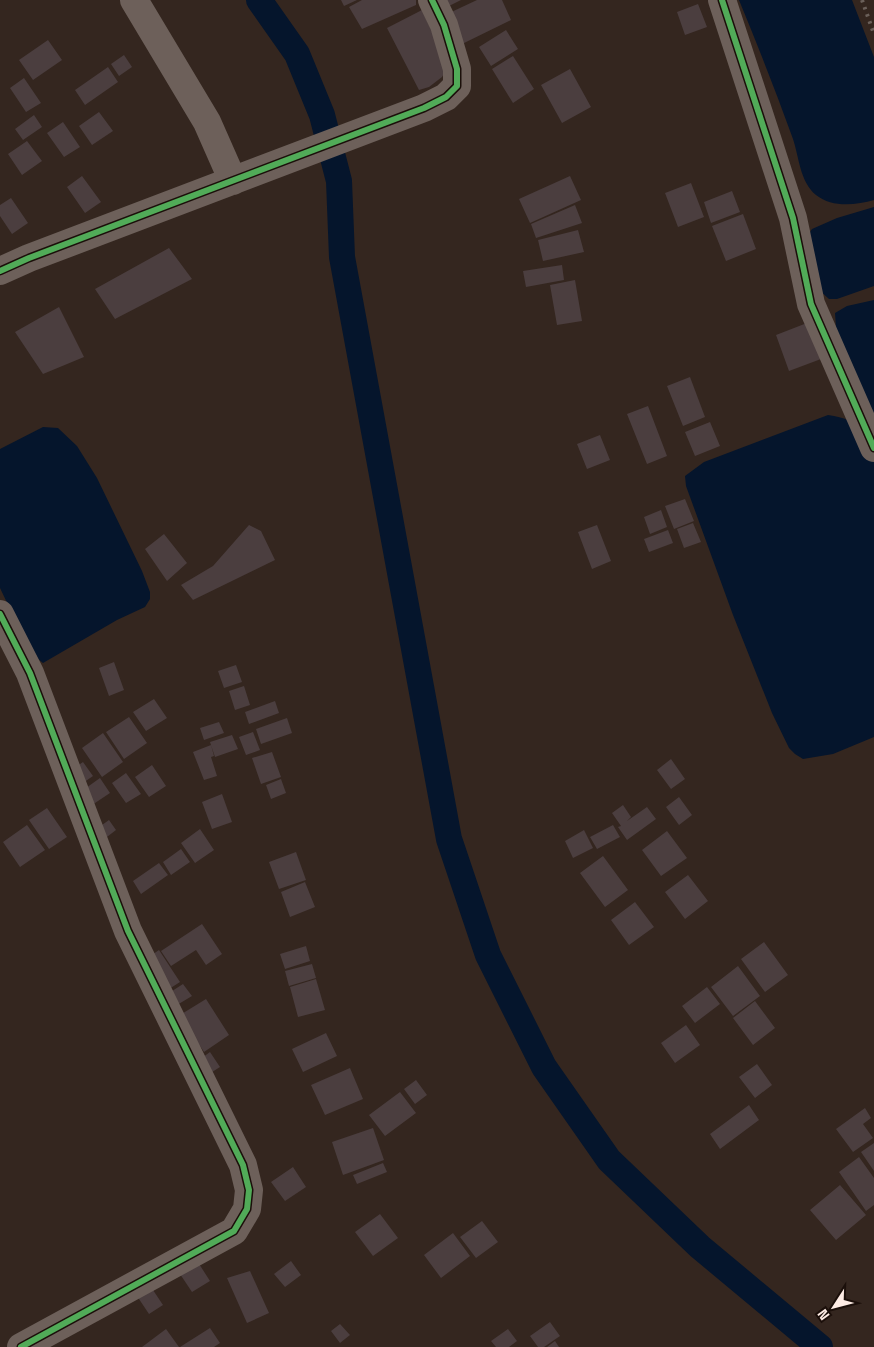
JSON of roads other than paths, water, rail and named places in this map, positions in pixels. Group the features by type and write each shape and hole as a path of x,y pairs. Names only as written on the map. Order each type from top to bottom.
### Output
{"street":[{"path":"134,0 207,122 243,177"},
{"path":"0,271 38,254 424,108 446,97 456,86 458,69 444,25 432,0"},
{"path":"722,0 793,218 812,304 874,448"},
{"path":"0,614 30,673 128,931 243,1165 249,1190 247,1209 234,1231 21,1347"}],"water":[{"path":"739,0 852,0 874,57 874,200 852,204 829,202 816,195 806,183 793,139"},
{"path":"874,207 874,286 837,299 829,299 818,289 806,238 812,229 837,218"},
{"path":"874,300 874,433 837,341 835,313 847,306"},
{"path":"828,415 848,420 860,429 874,462 874,737 833,754 803,759 789,748 772,713 733,615 686,486 685,476 704,462"},
{"path":"43,427 58,428 77,446 97,478 142,571 150,592 150,599 145,607 117,620 43,663 38,659 0,588 0,449"}],"waterway":[{"path":"259,0 297,54 322,115 339,181 342,257 449,839 488,955 544,1067 609,1160 700,1247 820,1347"}],"railway":[{"path":"862,0 874,34"}]}
